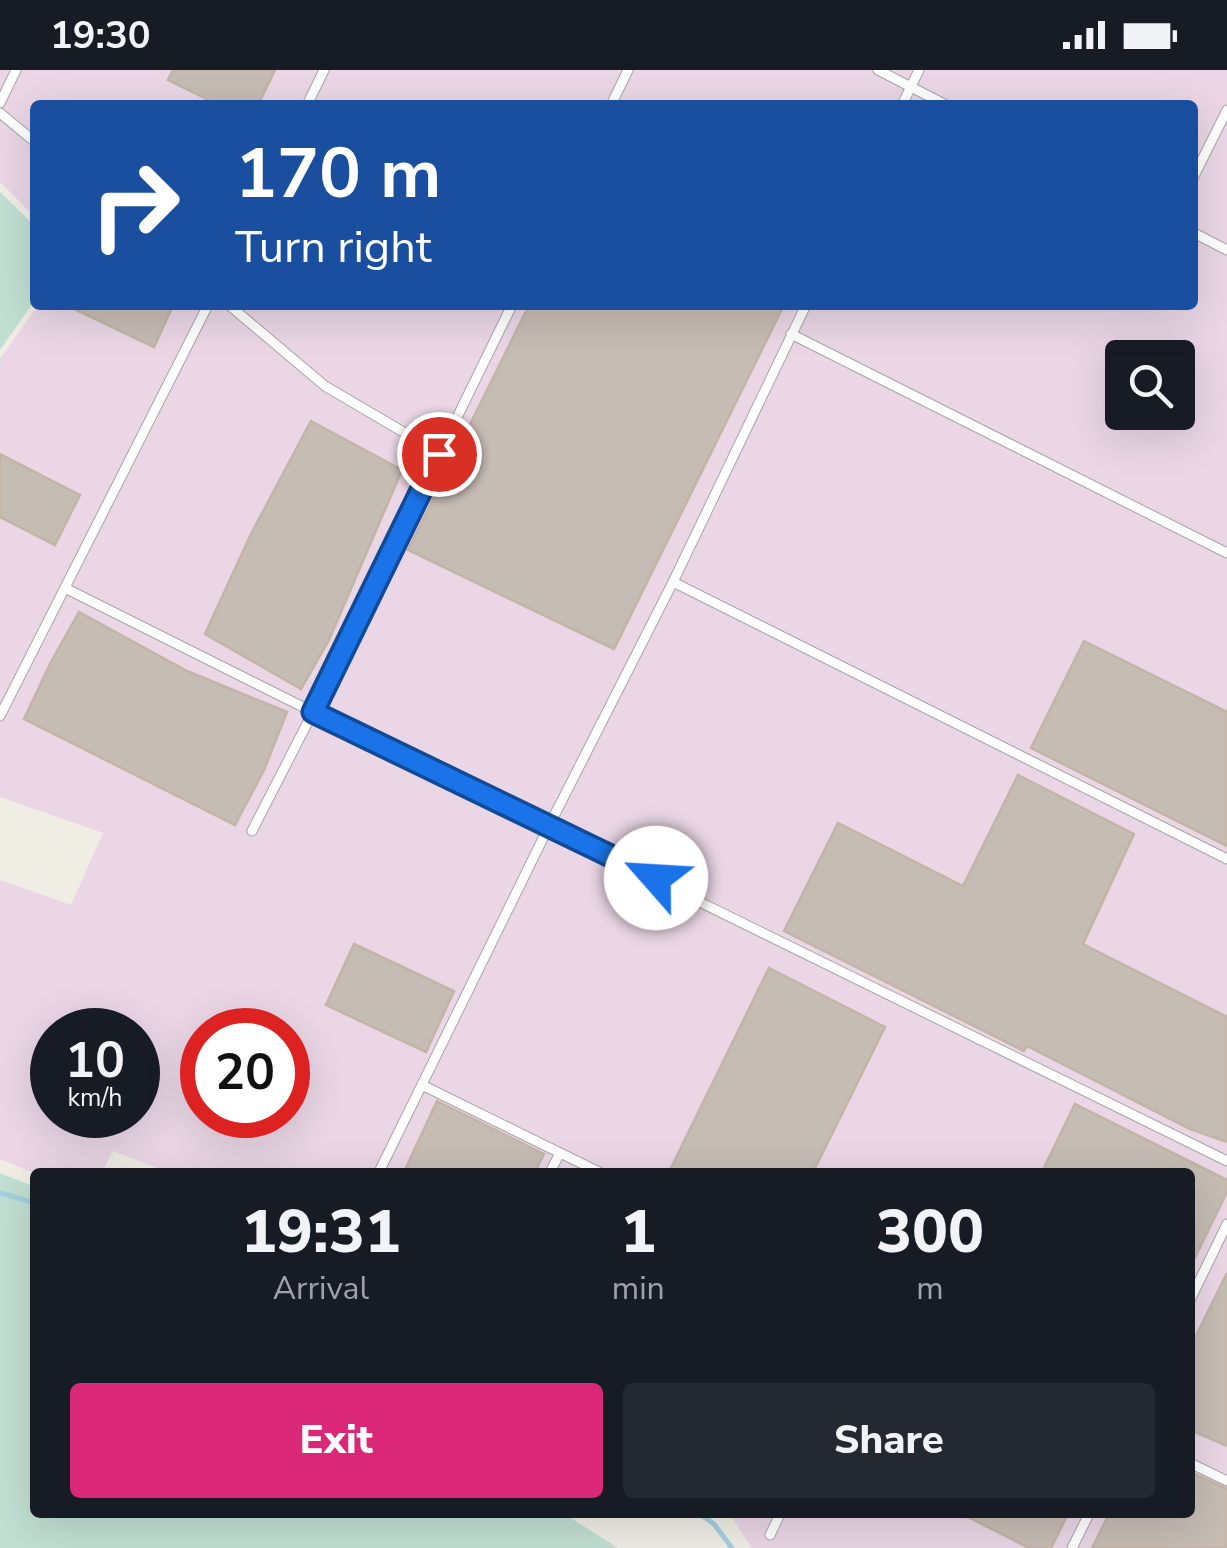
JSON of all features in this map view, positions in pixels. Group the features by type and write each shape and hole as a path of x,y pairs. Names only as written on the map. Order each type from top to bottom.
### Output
{"lane":[{"path":"0,103 16,70"},
{"path":"309,100 324,70"},
{"path":"613,100 628,70"},
{"path":"878,70 937,100"},
{"path":"904,100 919,70"},
{"path":"1198,168 1227,110"},
{"path":"0,113 30,138"},
{"path":"1198,235 1227,250"},
{"path":"0,716 205,310"},
{"path":"234,310 325,386 439,454"},
{"path":"252,831 510,310"},
{"path":"381,1168 673,582 804,310"},
{"path":"792,334 1227,552"},
{"path":"673,582 1227,859"},
{"path":"64,588 1227,1160"},
{"path":"422,1086 591,1168"},
{"path":"552,1168 560,1153"},
{"path":"1195,1290 1227,1224"},
{"path":"1195,1465 1227,1481"},
{"path":"770,1535 779,1518"},
{"path":"1072,1548 1087,1518"}],"shaded area":[{"path":"0,70 1227,70 1227,1548 752,1548 732,1518 1195,1518 1195,1168 157,1168 113,1151 104,1168 30,1168 30,1172 0,1159 0,880 71,905 103,833 0,797 0,359 34,310 1198,310 1198,100 30,100 30,212 0,182"}],"green space":[{"path":"0,192 30,221 30,307 0,350"},
{"path":"0,1173 30,1185 30,1518 571,1518 618,1548 0,1548"}],"building":[{"path":"173,70 275,70 260,100 209,100 168,80"},
{"path":"76,310 171,310 154,347"},
{"path":"527,310 782,310 614,649 408,550"},
{"path":"311,421 402,470 329,640 301,689 205,634 251,534"},
{"path":"0,454 80,495 55,545 0,517"},
{"path":"79,612 187,671 287,712 264,770 235,825 24,719"},
{"path":"1084,641 1227,712 1227,846 1031,748"},
{"path":"1018,775 1134,834 1083,944 1227,1017 1227,1142 1190,1129 1027,1046 1024,1051 784,931 838,823 963,886"},
{"path":"354,944 454,991 426,1052 326,1005"},
{"path":"769,968 885,1027 815,1168 671,1168"},
{"path":"437,1101 544,1154 537,1168 406,1168"},
{"path":"1075,1104 1227,1180 1227,1192 1195,1258 1195,1168 1044,1168"},
{"path":"1227,1273 1227,1446 1195,1432 1195,1338"},
{"path":"1195,1474 1227,1489 1227,1548 1092,1548 1107,1518 1195,1518"},
{"path":"970,1518 1066,1518 1051,1548 1029,1548"}],"waterway":[{"path":"0,1193 30,1202"},
{"path":"706,1518 732,1548"}],"route":[{"path":"439,454 313,712 656,878"}]}
